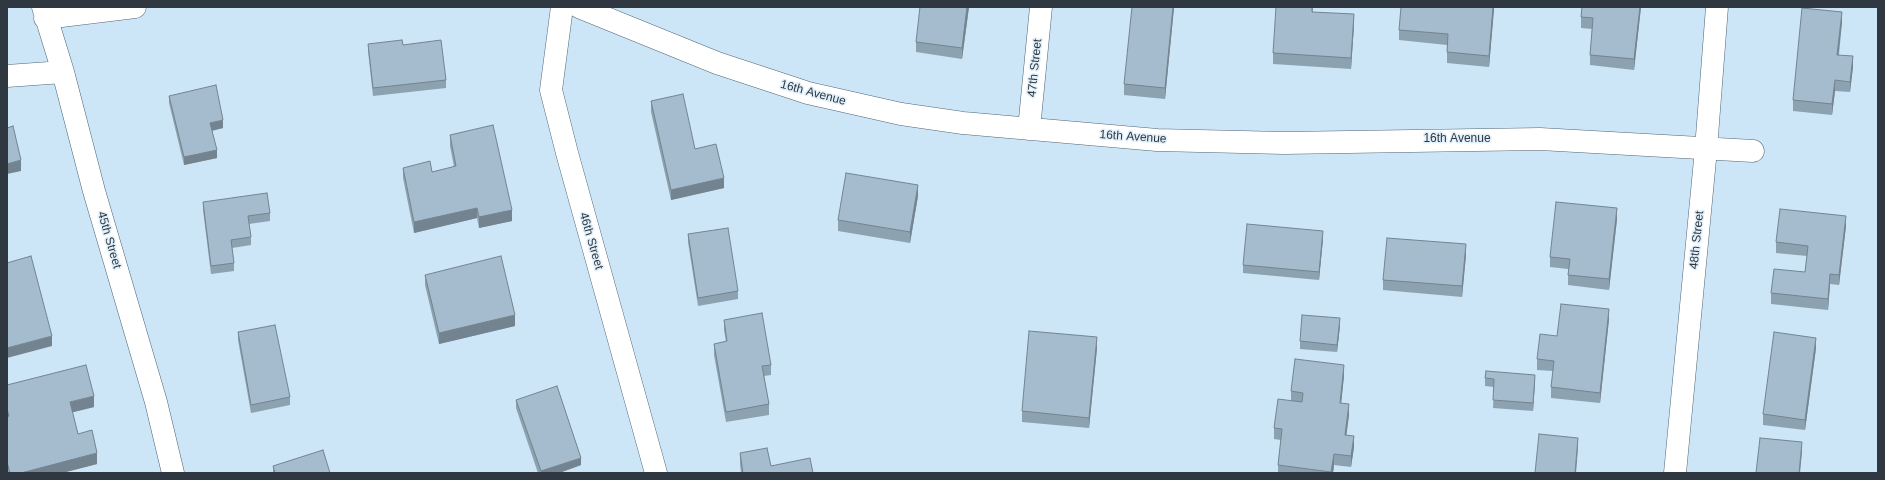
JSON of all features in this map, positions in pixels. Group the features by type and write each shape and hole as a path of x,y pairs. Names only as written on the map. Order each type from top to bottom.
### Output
{"street":[{"path":"44,12 135,7"},
{"name":"46th Street","path":"562,7 551,90 567,153 656,473"},
{"name":"16th Avenue","path":"579,7 717,63 808,94 901,114 963,123 1157,140 1284,143 1540,139 1753,151"},
{"name":"47th Street","path":"1028,129 1041,7"},
{"name":"48th Street","path":"1675,473 1706,149 1717,7"},
{"name":"45th Street","path":"44,12 63,72 94,191 156,402 174,473"},
{"path":"7,76 63,72"}],"building":[{"path":"920,7 967,7 962,48 916,42"},
{"path":"1132,7 1173,7 1165,88 1124,84"},
{"path":"1276,7 1312,7 1312,12 1354,14 1351,58 1273,53"},
{"path":"1401,7 1493,7 1489,56 1447,52 1448,34 1399,30"},
{"path":"1582,7 1640,7 1634,59 1590,55 1593,18 1581,17"},
{"path":"1802,8 1842,12 1837,55 1853,56 1850,82 1835,80 1832,104 1793,100"},
{"path":"402,40 403,45 441,40 446,80 373,88 368,44"},
{"path":"216,85 223,120 210,123 217,150 184,157 169,96"},
{"path":"683,94 695,149 716,144 724,178 671,190 651,101"},
{"path":"493,125 512,210 479,217 477,208 414,222 403,168 430,161 432,172 456,166 450,135"},
{"path":"13,126 21,160 7,164 7,128"},
{"path":"846,173 918,185 910,232 838,220"},
{"path":"267,193 270,213 248,216 251,237 231,240 234,263 211,266 203,202"},
{"path":"1556,202 1617,208 1609,279 1568,275 1570,259 1550,257"},
{"path":"1780,209 1846,216 1839,275 1830,274 1828,299 1771,293 1774,269 1805,272 1808,246 1776,242"},
{"path":"1247,224 1323,231 1319,272 1243,265"},
{"path":"728,228 738,291 698,298 688,234"},
{"path":"1387,238 1466,244 1462,286 1383,280"},
{"path":"31,256 52,336 7,348 7,263"},
{"path":"501,256 515,315 439,333 425,275"},
{"path":"1561,304 1609,309 1600,393 1551,387 1554,361 1537,359 1540,334 1557,336"},
{"path":"762,313 771,365 762,366 769,404 726,412 714,344 727,341 724,320"},
{"path":"1302,315 1340,318 1337,345 1300,341"},
{"path":"275,325 290,397 251,405 238,332"},
{"path":"1029,331 1097,337 1089,418 1022,411"},
{"path":"1774,332 1816,338 1805,420 1763,414"},
{"path":"1295,359 1344,365 1340,403 1349,404 1345,435 1354,436 1351,456 1334,454 1331,472 1278,465 1282,429 1274,428 1278,399 1302,402 1303,393 1291,391"},
{"path":"86,365 94,396 70,402 78,434 92,430 97,453 21,473 10,473 7,462 7,417 9,416 7,409 7,385"},
{"path":"1486,371 1535,375 1533,403 1493,400 1494,379 1485,378"},
{"path":"557,386 581,458 541,471 516,400"},
{"path":"1539,434 1578,438 1575,473 1535,473"},
{"path":"1760,438 1802,442 1799,473 1756,473"},
{"path":"767,448 771,466 810,458 813,473 743,473 740,453"},
{"path":"323,450 330,473 275,473 273,466"}]}
